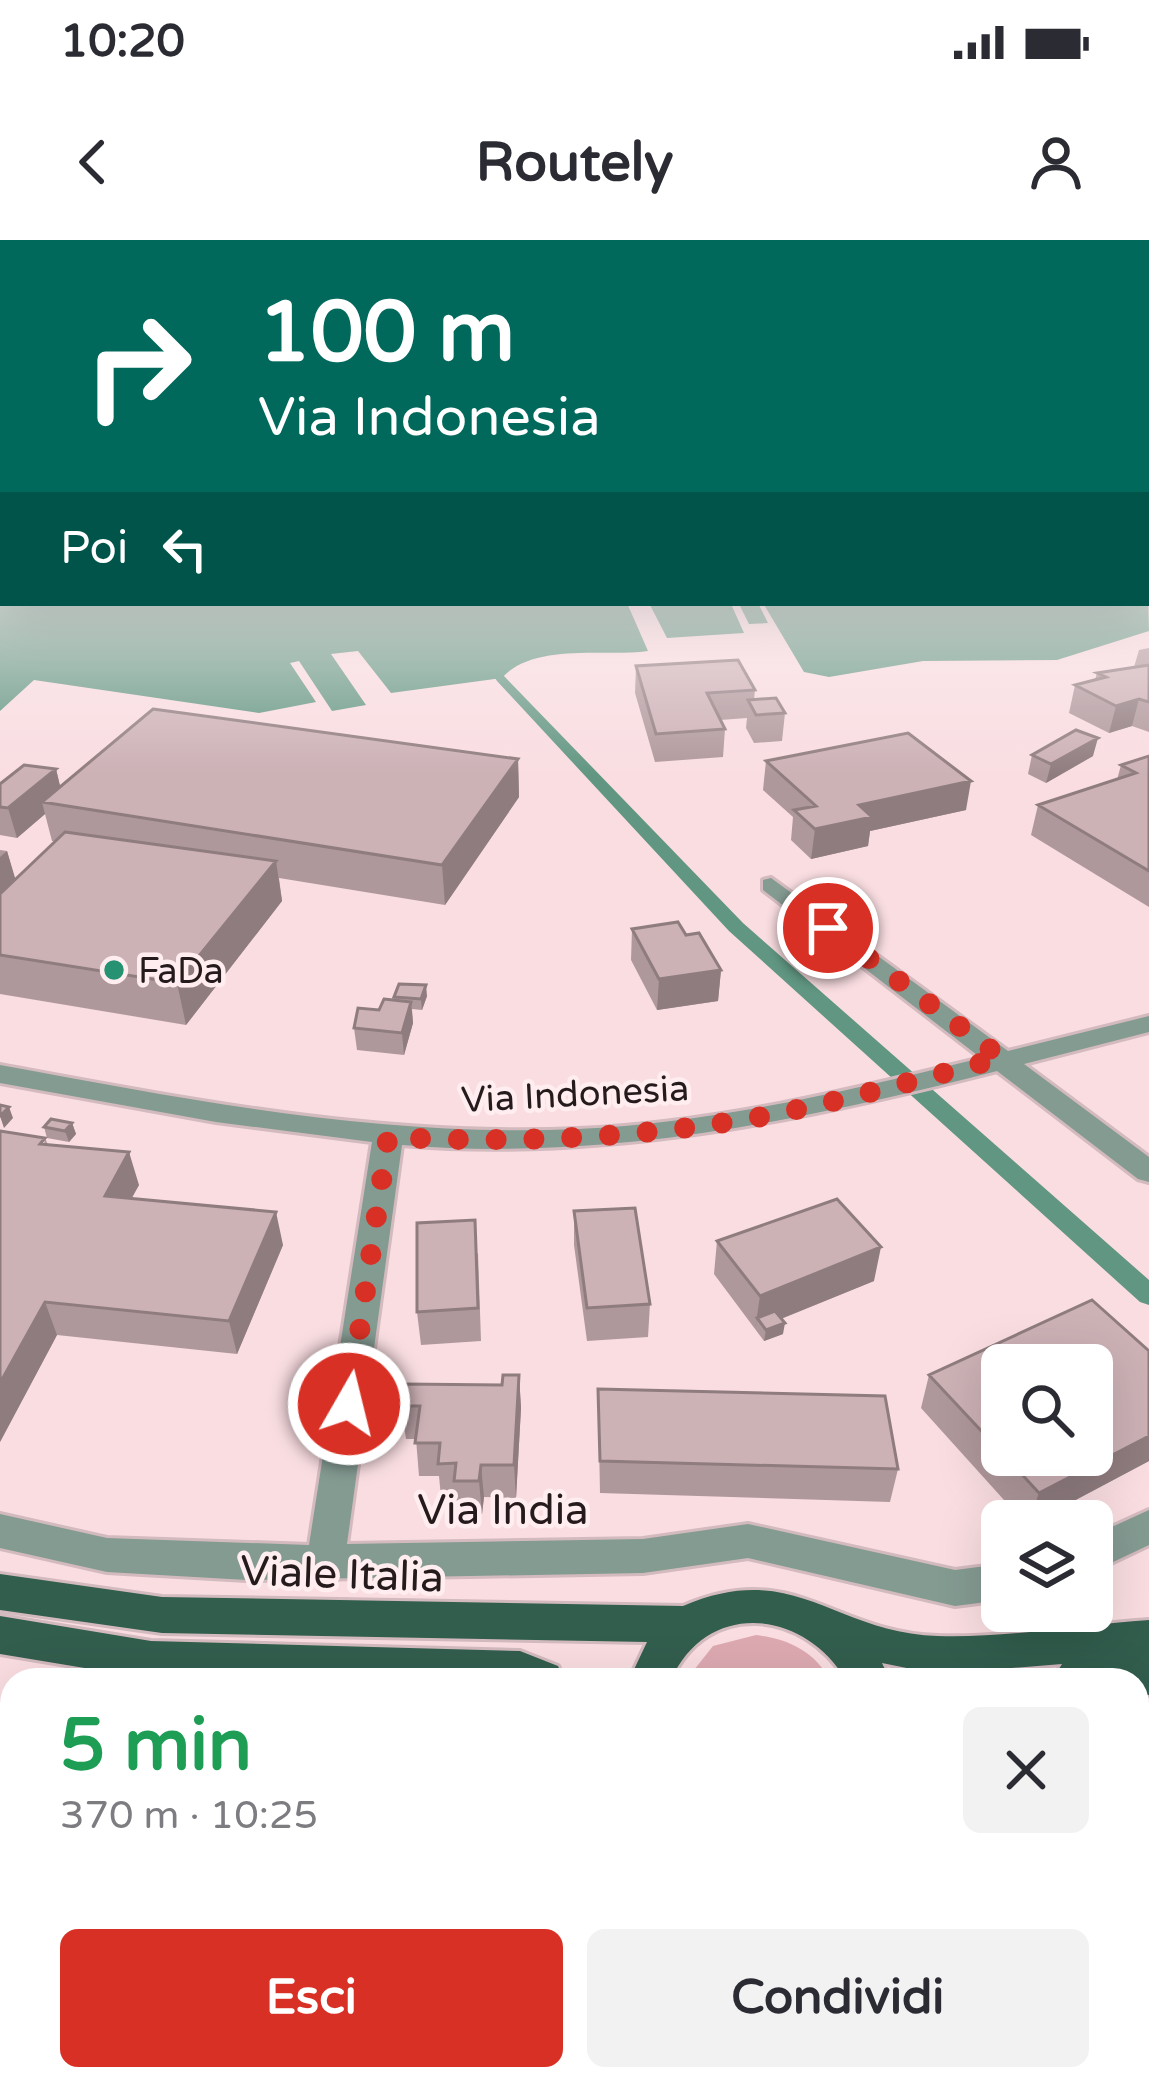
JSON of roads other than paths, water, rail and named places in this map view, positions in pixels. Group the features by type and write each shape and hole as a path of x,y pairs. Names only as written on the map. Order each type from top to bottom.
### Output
{"main road":[{"name":"Viale Italia","path":"0,1592 162,1615 683,1624"},
{"path":"653,1668 656,1656 683,1624 715,1608 755,1602 799,1611 838,1636 936,1655 1149,1639"},
{"path":"0,1635 151,1660 492,1668"},
{"path":"838,1636 861,1668"}],"street":[{"path":"771,885 1149,1172"},
{"name":"Via Indonesia","path":"0,1074 308,1129 388,1137 583,1139 741,1120 1149,1024"},
{"path":"326,1558 388,1137"},
{"path":"1113,1544 1149,1526"},
{"name":"Via India","path":"0,1531 107,1555 188,1562 643,1556 748,1541 955,1588 981,1585"}],"waterway":[{"path":"502,678 736,927 1149,1295"}],"place":[{"name":"FaDa","path":"114,970"}]}
